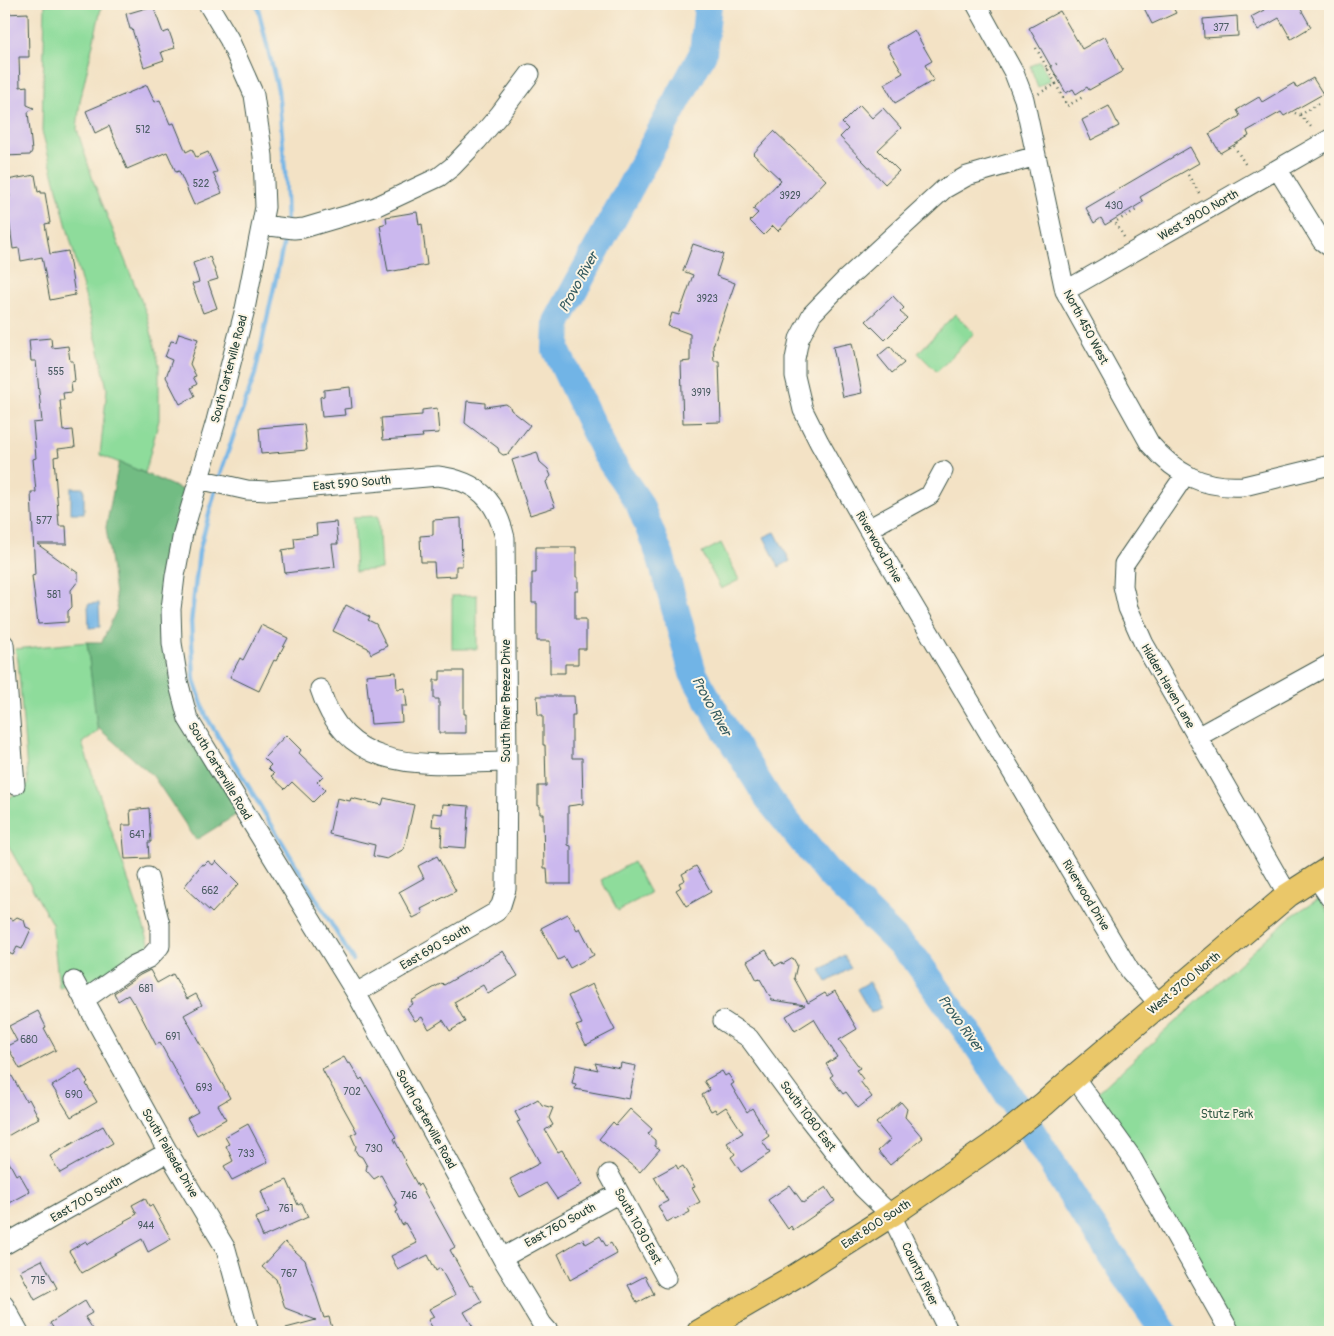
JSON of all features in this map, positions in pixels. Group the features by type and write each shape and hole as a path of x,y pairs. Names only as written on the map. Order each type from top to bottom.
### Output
{"main road":[{"name":"West 3700 North","path":"1044,1104 1288,895 1323,873"},
{"name":"East 800 South","path":"700,1332 797,1275 891,1215 991,1146 1044,1104"}],"street":[{"name":"South Carterville Road","path":"208,4 229,39 254,95 263,156 264,207 245,309 216,421 183,533 175,576 171,610 172,643 178,681 188,718 356,993 502,1258 542,1324 549,1332"},
{"name":"North 450 West","path":"976,4 1014,73 1024,99 1065,291 1150,444 1162,458 1185,475 1210,484 1238,487 1330,465"},
{"path":"262,225 294,229 304,228 375,207 439,177 452,167 488,128 530,74"},
{"name":"West 3900 North","path":"1065,291 1330,139"},
{"name":"Riverwood Drive","path":"1036,156 967,176 944,189 821,304 805,326 799,339 795,359 795,376 803,410 868,529 1130,971 1159,1004"},
{"path":"1278,170 1322,241 1330,247"},
{"path":"868,529 930,495 943,471"},
{"name":"Hidden Haven Lane","path":"1185,475 1124,564 1123,586 1128,608 1144,644 1288,895"},
{"name":"East 590 South","path":"198,479 247,490 268,491 438,476 455,478 470,484 495,509"},
{"name":"South River Breeze Drive","path":"495,509 501,520 505,538 507,762 505,894"},
{"path":"4,644 15,785"},
{"path":"1197,737 1330,664"},
{"path":"320,689 325,706 340,729 357,744 374,754 408,763 507,762"},
{"path":"1323,873 1330,898"},
{"path":"84,1000 134,965 148,958 160,946 160,924 148,877"},
{"name":"East 690 South","path":"356,993 496,912 505,894"},
{"name":"South Palisade Drive","path":"74,981 168,1152 226,1249 249,1332"},
{"name":"South 1080 East","path":"723,1021 749,1038 804,1114 863,1188 891,1215"},
{"path":"1074,1077 1130,1155 1230,1332"},
{"name":"East 700 South","path":"4,1246 168,1152"},
{"name":"South 1030 East","path":"609,1174 666,1278"},
{"name":"East 760 South","path":"502,1258 619,1193"},
{"name":"Country River","path":"891,1215 949,1332"},
{"path":"4,1305 19,1332"}],"path":[{"path":"1212,4 1212,9"},
{"path":"1252,4 1253,10"},
{"path":"1036,48 1067,106 1083,97"},
{"path":"1047,69 1058,63"},
{"path":"1037,95 1056,84"},
{"path":"1300,115 1321,102"},
{"path":"1295,113 1300,115 1312,128"},
{"path":"1234,146 1246,167"},
{"path":"1188,175 1200,194"},
{"path":"1125,238 1115,222 1138,209"}],"green space":[{"path":"45,4 102,4 80,101 77,129 94,183 147,315 159,364 159,420 145,473 100,455 107,389 98,346 42,131"},
{"path":"1040,61 1050,80 1038,87 1030,66"},
{"path":"955,314 974,333 937,372 918,353"},
{"path":"119,462 187,492 166,572 162,629 175,699 239,813 196,840 153,776 97,727 87,642 102,642 117,609 106,527"},
{"path":"378,516 381,569 356,571 353,517"},
{"path":"721,543 739,580 721,589 702,553"},
{"path":"477,595 477,649 452,649 452,596"},
{"path":"87,642 98,731 82,743 150,945 89,986 82,973 59,988 52,924 4,838 4,802 28,784 18,660 15,649"},
{"path":"633,862 650,893 618,911 601,880"},
{"name":"Stutz Park","path":"1320,898 1330,915 1330,1332 1233,1332 1096,1094 1290,917"}],"water":[{"path":"71,488 84,488 84,513 71,513"},
{"path":"775,532 790,561 779,567 764,537"},
{"path":"99,603 100,627 89,628 88,604"},
{"path":"844,955 851,968 827,982 820,970"},
{"path":"869,982 882,1007 871,1013 857,989"}],"building":[{"path":"1142,4 1171,4 1176,13 1152,24"},
{"path":"1261,4 1298,4 1311,27 1291,39 1279,18 1258,30 1251,17 1264,10"},
{"path":"153,6 163,33 169,31 175,48 161,52 164,60 144,67 126,14"},
{"path":"1060,11 1082,49 1105,36 1123,71 1089,90 1087,87 1076,94 1073,89 1066,93 1029,28"},
{"path":"28,13 29,57 19,57 20,87 27,86 27,105 34,108 28,112 32,151 30,155 4,156 4,104 8,104 7,69 4,69 4,14"},
{"path":"1237,16 1238,36 1204,38 1203,19"},
{"path":"914,30 932,61 925,65 934,80 895,103 884,84 903,73 887,46"},
{"path":"1313,78 1323,94 1284,116 1281,112 1247,131 1249,136 1220,153 1209,134 1240,116 1237,110 1259,97 1262,102 1294,83 1296,88"},
{"path":"147,85 155,102 160,100 170,124 174,123 186,152 192,149 196,157 208,152 217,172 213,173 222,193 194,205 179,171 176,172 167,152 127,169 109,126 95,133 86,111"},
{"path":"860,105 872,118 883,108 901,128 878,150 899,171 885,184 840,137 848,129 842,123"},
{"path":"1109,106 1119,126 1091,140 1082,120"},
{"path":"774,131 826,180 778,231 773,226 764,235 750,221 758,213 753,209 781,180 753,154"},
{"path":"1190,147 1199,163 1140,197 1143,202 1105,225 1101,218 1094,223 1086,208"},
{"path":"35,175 38,192 45,193 50,223 45,224 50,254 68,251 75,295 50,300 42,257 21,261 19,248 13,249 6,197 10,197 7,180"},
{"path":"417,212 419,225 422,224 427,265 388,272 380,225 387,223 386,217"},
{"path":"693,244 723,254 716,276 735,283 713,346 714,361 719,361 721,422 683,423 681,362 690,361 690,334 668,326 672,313 679,315 693,275 683,271"},
{"path":"210,257 218,279 208,282 217,308 203,313 192,284 199,282 193,263"},
{"path":"893,296 904,308 900,312 907,318 885,340 866,321"},
{"path":"179,333 198,339 190,364 196,376 193,377 197,384 191,388 195,396 180,404 166,377 172,360 165,357 171,341 176,342"},
{"path":"51,338 52,348 68,346 70,361 73,361 75,381 71,382 72,392 63,393 64,400 60,400 63,431 73,430 75,447 58,449 59,456 54,457 59,526 66,526 67,544 37,544 78,573 78,581 71,590 72,607 68,611 68,622 38,624 32,576 35,575 31,492 36,492 33,459 36,458 33,423 42,422 36,361 31,361 29,340"},
{"path":"852,343 862,393 843,397 833,347"},
{"path":"890,346 904,363 892,373 878,356"},
{"path":"350,387 352,408 344,409 345,415 322,417 320,397 324,396 324,390"},
{"path":"467,401 485,403 485,407 506,404 530,425 508,454 503,455 499,452 498,448 465,423"},
{"path":"437,408 439,433 422,434 423,437 383,440 381,418 422,415 422,410"},
{"path":"304,424 307,450 261,454 259,428"},
{"path":"537,452 540,462 548,469 551,476 546,482 555,507 530,515 512,460"},
{"path":"461,518 462,566 456,566 456,576 435,577 434,562 421,562 420,536 433,535 433,520"},
{"path":"336,522 338,544 332,544 335,567 285,573 282,550 295,548 294,538 317,535 316,524"},
{"path":"536,547 576,547 578,591 575,591 575,619 586,619 586,649 578,649 578,664 565,664 565,673 550,673 550,641 537,641 537,603 532,603 532,573 536,573"},
{"path":"346,605 370,617 368,620 376,624 387,646 371,654 368,648 333,631"},
{"path":"261,625 288,638 276,661 274,660 259,691 230,677 240,658 243,660"},
{"path":"440,671 464,671 466,733 439,733 439,699 434,699 434,680 440,680"},
{"path":"396,672 397,689 405,688 407,706 401,706 402,722 371,724 366,675"},
{"path":"537,696 574,696 575,715 572,715 572,758 582,758 583,804 568,806 571,884 548,884 547,868 544,868 543,814 540,814 540,806 538,806 538,786 546,786 545,745 543,745 543,715 538,715"},
{"path":"286,735 301,750 299,753 323,776 317,782 325,790 313,802 292,782 285,789 271,776 274,774 268,768 271,765 264,758"},
{"path":"337,798 350,801 351,798 382,805 384,798 414,805 404,849 387,859 373,856 375,845 329,834"},
{"path":"443,804 469,806 466,848 441,846 442,827 432,826 433,813 442,814"},
{"path":"149,808 151,842 148,842 149,858 125,859 122,825 131,825 130,810"},
{"path":"437,856 456,891 421,909 423,913 413,918 399,892 424,878 418,866"},
{"path":"208,861 213,865 216,861 239,884 212,913 184,887 202,864 204,865"},
{"path":"696,866 711,892 686,906 676,890 681,887 679,883 685,880 682,874"},
{"path":"568,914 577,930 580,928 594,955 570,968 564,957 558,960 541,928"},
{"path":"4,916 13,920 17,917 24,920 26,927 31,929 22,949 17,947 13,955 4,951"},
{"path":"766,950 775,966 793,958 797,965 794,978 808,1003 825,993 827,996 835,991 857,1029 839,1040 860,1068 856,1070 863,1079 860,1081 872,1097 858,1108 846,1092 843,1094 830,1077 833,1075 826,1064 837,1057 814,1019 795,1031 786,1016 805,1005 772,1000 760,979 757,980 747,961"},
{"path":"503,951 518,976 488,994 483,985 454,1002 465,1022 450,1031 443,1020 429,1029 422,1017 415,1021 407,1008 413,1004 411,1001 442,983 444,985"},
{"path":"150,970 157,983 173,974 187,999 196,994 202,1005 184,1015 230,1098 218,1105 226,1119 197,1135 187,1118 198,1112 160,1043 156,1045 134,1002 128,995 118,1001 114,993"},
{"path":"592,984 615,1030 586,1045 576,1026 582,1024 568,996"},
{"path":"38,1011 46,1027 44,1028 56,1050 20,1069 7,1046 17,1041 9,1026"},
{"path":"344,1057 360,1080 362,1078 396,1137 394,1139 404,1161 418,1186 420,1184 455,1247 450,1250 470,1286 472,1285 482,1302 464,1312 476,1332 435,1332 428,1320 434,1317 429,1309 455,1295 440,1268 436,1271 428,1255 398,1270 391,1256 417,1243 405,1223 402,1225 396,1212 398,1211 395,1205 397,1204 381,1175 374,1179 366,1170 367,1166 362,1157 355,1150 356,1146 351,1135 357,1132 322,1069"},
{"path":"4,1062 26,1101 29,1099 39,1118 4,1138"},
{"path":"595,1063 620,1068 621,1063 636,1066 629,1099 575,1089 576,1084 572,1083 576,1065 598,1070"},
{"path":"80,1069 88,1082 86,1084 97,1102 71,1117 52,1086"},
{"path":"722,1071 725,1076 728,1074 734,1083 731,1085 747,1112 752,1108 769,1136 762,1141 770,1153 741,1172 731,1157 735,1154 727,1143 743,1133 726,1107 717,1113 715,1109 711,1111 702,1095 710,1090 704,1081"},
{"path":"538,1099 542,1105 553,1108 549,1118 553,1125 545,1130 558,1152 562,1150 582,1185 557,1199 546,1183 520,1197 510,1179 540,1163 517,1122 520,1121 515,1112"},
{"path":"901,1102 907,1109 905,1117 923,1138 890,1165 878,1151 890,1140 876,1123"},
{"path":"630,1109 652,1129 648,1134 655,1140 655,1146 660,1149 640,1172 599,1139 613,1122 616,1125"},
{"path":"248,1124 268,1162 232,1180 224,1166 233,1161 226,1146 229,1144 225,1137"},
{"path":"103,1126 113,1143 60,1173 50,1156"},
{"path":"4,1153 16,1175 19,1173 30,1192 4,1206"},
{"path":"676,1165 678,1169 683,1166 695,1187 692,1188 700,1202 688,1208 690,1212 667,1222 658,1206 668,1201 654,1177"},
{"path":"287,1180 298,1205 302,1203 308,1217 263,1237 255,1218 269,1212 261,1191"},
{"path":"790,1185 803,1203 826,1187 835,1201 793,1230 791,1226 788,1229 768,1200"},
{"path":"145,1198 149,1206 152,1205 171,1239 148,1252 142,1239 82,1273 69,1251 86,1241 87,1244 137,1214 132,1205"},
{"path":"600,1236 606,1246 611,1243 617,1254 570,1280 558,1254 583,1239 586,1244"},
{"path":"285,1242 305,1260 324,1318 329,1317 333,1332 286,1332 286,1328 316,1320 285,1308 276,1279 262,1267"},
{"path":"42,1260 57,1288 35,1300 20,1271"},
{"path":"645,1276 654,1294 637,1303 628,1285"},
{"path":"85,1301 92,1313 85,1317 95,1332 56,1332 50,1323"}],"waterway":[{"path":"257,4 278,90 285,171 287,224"},
{"name":"Provo River","path":"708,4 703,53 557,322 556,350 605,453 639,503 661,558 693,673 726,731 770,801 829,874 916,960 981,1051 1081,1210 1164,1332"},
{"path":"218,480 255,374 286,232"},
{"path":"216,487 199,552 191,622 194,680 206,716 353,960"}]}
